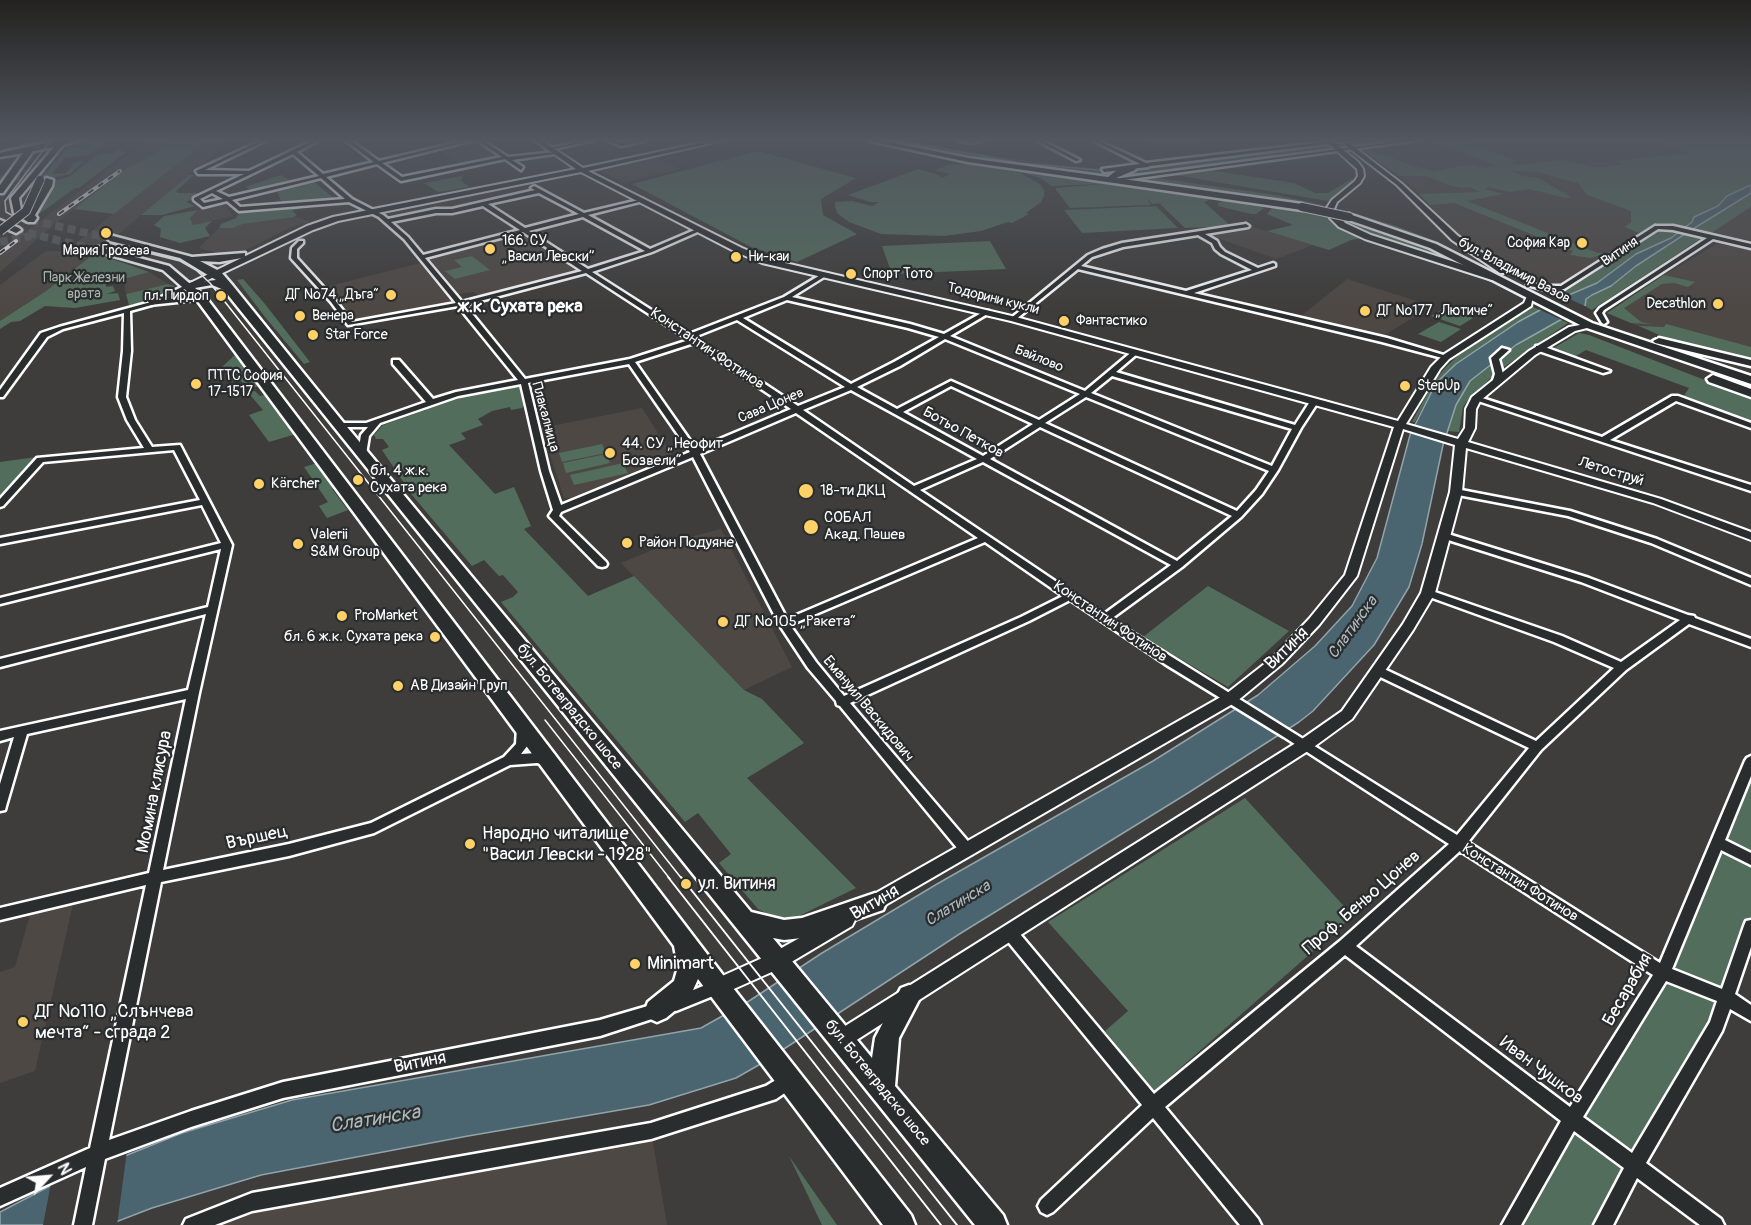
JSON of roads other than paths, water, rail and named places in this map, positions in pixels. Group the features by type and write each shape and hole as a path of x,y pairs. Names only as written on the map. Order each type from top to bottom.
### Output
{"main road":[{"path":"16,197 14,205 17,211 32,219 31,214 41,197"},
{"path":"0,231 26,211 34,197"},
{"name":"бул. Владимир Вазов","path":"1255,197 1305,203 1351,214 1530,285 1604,322 1751,372"},
{"name":"бул. Владимир Вазов","path":"1290,197 1305,203"},
{"path":"0,223 16,230"},
{"name":"бул. Ботевградско шосе","path":"112,239 183,256 211,273 229,288 338,425 993,1225"},
{"path":"98,250 166,268 211,273"},
{"path":"183,256 213,259 242,255"},
{"path":"166,268 200,297 718,987 901,1225"},
{"name":"бул. Владимир Вазов","path":"1500,275 1536,300 1588,326 1751,380"},
{"path":"188,286 213,282 229,288"},
{"path":"153,303 200,297"},
{"path":"1618,337 1653,354 1751,393"},
{"path":"1652,339 1751,363"},
{"path":"741,919 765,927 784,930 802,928 875,903"},
{"path":"657,1010 681,991 687,977 690,967 688,954 681,938"},
{"path":"882,1089 887,1038 909,996"}],"street":[{"path":"200,197 196,199 203,205 236,197"},
{"path":"224,197 239,209 350,200"},
{"name":"Плакалница","path":"347,197 388,221 406,238 524,382 545,471 558,510 554,516 602,564"},
{"path":"0,395 41,338 61,328 153,303 242,255 305,225 432,197"},
{"path":"188,286 211,273 310,228 367,210 434,197"},
{"path":"388,221 513,197"},
{"path":"551,197 650,251"},
{"name":"Тодорини кукли","path":"635,197 765,261 822,276 987,312 1461,444"},
{"path":"1339,197 1330,209 1342,225 1368,237 1500,275"},
{"path":"1413,197 1455,238 1500,275"},
{"path":"421,257 641,200"},
{"name":"Константин Фотинов","path":"484,204 798,410 1104,619 1663,973 1727,998 1751,1014"},
{"path":"1013,319 1090,256 1122,245 1246,225"},
{"name":"Витиня","path":"1530,285 1562,288 1657,227 1673,228 1751,246"},
{"path":"301,242 294,249 294,258 333,301 350,324 466,303 588,271 650,251 699,230"},
{"path":"1199,233 1215,242 1217,248 1223,253 1258,270"},
{"path":"1604,322 1599,313 1602,309 1712,237"},
{"path":"1186,293 1273,265"},
{"path":"1077,267 1446,357"},
{"path":"338,425 356,426 381,420 456,394 631,361 691,339 786,298 822,276"},
{"name":"Байлово","path":"786,298 910,326 946,337 1274,470"},
{"name":"Витиня","path":"0,1197 192,1119 283,1090 600,1028 718,987 776,961 967,850 1235,700 1314,622 1351,576 1404,427 1436,367 1446,357 1536,300"},
{"path":"127,310 127,351 122,397 131,420 150,450"},
{"name":"Сава Цонев","path":"558,510 851,387 946,337 987,312"},
{"name":"Ботьо Петков","path":"739,318 851,387 1178,566"},
{"path":"841,1040 1305,746 1347,715 1428,593 1456,492 1461,444 1470,428 1471,409 1476,399 1539,348 1572,329 1588,326"},
{"path":"1539,348 1606,371"},
{"path":"1497,380 1499,374 1495,358 1505,350"},
{"path":"914,489 984,459 1087,393 1134,352"},
{"name":"Емануил Васкидович","path":"631,361 694,453 784,624 812,665 967,850"},
{"path":"396,362 431,402"},
{"path":"1111,373 1297,428"},
{"path":"897,412 951,383 1238,515"},
{"path":"1603,440 1675,398 1751,426"},
{"path":"1476,399 1751,488"},
{"path":"1104,619 1178,566 1238,515 1259,492 1274,470 1314,402"},
{"path":"362,454 365,435 381,420"},
{"name":"Летоструй","path":"1461,444 1658,501 1751,536"},
{"path":"0,504 40,460 177,447 227,545 0,601"},
{"path":"1456,492 1570,514 1654,541 1751,582"},
{"path":"0,541 204,502"},
{"path":"1445,536 1585,580 1751,643"},
{"path":"784,624 986,538"},
{"name":"Момина клисура","path":"83,1225 193,693 227,545"},
{"path":"1428,593 1558,639 1622,667"},
{"path":"841,702 1025,619 1070,596"},
{"path":"0,663 212,609"},
{"name":"Проф. Беньо Цонев","path":"1047,1206 1154,1105 1345,946 1458,844 1537,747 1622,667 1690,618"},
{"path":"1378,671 1537,747"},
{"path":"0,736 193,693"},
{"path":"508,760 522,745 523,725"},
{"path":"0,806 22,731"},
{"name":"Вършец","path":"0,914 156,877 290,850 374,828 508,760 537,758 551,762"},
{"name":"Бесарабия","path":"1511,1225 1572,1119 1663,973 1751,761"},
{"path":"1716,842 1751,859"},
{"path":"1603,1225 1635,1165 1716,1026 1751,926"},
{"path":"1010,933 1252,1225"},
{"name":"Иван Чушков","path":"1345,946 1715,1225"},
{"path":"192,1225 252,1202 651,1131 770,1093 789,1080"}],"water":[{"name":"Слатинска","path":"1726,197 1744,197 1636,266 1611,286 1586,299 1585,306 1516,345 1470,381 1456,405 1443,445 1422,544 1409,587 1374,645 1313,711 1188,793 961,933 764,1062 736,1078 649,1105 261,1175 152,1208 108,1225 0,1225 0,1212 50,1186 182,1133 292,1100 701,1028 749,1001 822,953 937,884 1153,761 1258,695 1315,646 1352,606 1377,558 1410,435 1436,383 1456,364 1518,322 1564,297 1597,283 1636,254 1671,238 1692,222 1694,217 1718,206"}],"tunnel":[{"path":"31,220 113,239"},
{"path":"16,230 98,250"},
{"path":"0,242 31,236"}],"tram line":[{"path":"8,197 5,201 6,212 26,223"},
{"path":"108,243 180,261 196,270 210,283 682,879"},
{"path":"545,720 670,879"},
{"path":"668,877 941,1225"},
{"path":"681,877 957,1225"}],"railway":[{"path":"59,214 83,197"},
{"path":"0,253 16,241"}],"place":[{"name":"Мария Грозева","path":"106,233"},
{"name":"София Кар","path":"1582,243"},
{"name":"166. СУ „Васил Левски”","path":"490,249"},
{"name":"Ни-каи","path":"736,257"},
{"name":"Спорт Тото","path":"851,274"},
{"name":"ДГ №74 „Дъга“","path":"391,295"},
{"name":"пл. Пирдоп","path":"221,296"},
{"name":"Decathlon","path":"1718,304"},
{"name":"ДГ №177 „Лютиче“","path":"1365,311"},
{"name":"Венера","path":"300,316"},
{"name":"Фантастико","path":"1064,321"},
{"name":"Star Force","path":"313,335"},
{"name":"ПТТС София 17-1517","path":"196,384"},
{"name":"StepUp","path":"1405,386"},
{"name":"44. СУ „Неофит Бозвели“","path":"610,453"},
{"name":"бл. 4 ж.к. Сухата река","path":"358,480"},
{"name":"Кärcher","path":"259,484"},
{"name":"18-ти ДКЦ","path":"806,491"},
{"name":"СОБАЛ Акад. Пашев","path":"811,527"},
{"name":"Район Подуяне","path":"627,543"},
{"name":"Valerii S&M Group","path":"298,544"},
{"name":"ProMarket","path":"342,616"},
{"name":"ДГ №105 „Ракета“","path":"723,622"},
{"name":"бл. 6 ж.к. Сухата река","path":"435,637"},
{"name":"АВ Дизайн Груп","path":"398,686"},
{"name":"Народно читалище \"Васил Левски - 1928\"","path":"470,844"},
{"name":"ул. Витиня","path":"686,884"},
{"name":"Minimart","path":"635,964"},
{"name":"ДГ №110 „Слънчева мечта“ - сграда 2","path":"23,1022"}],"district":[{"name":"ж.к. Сухата река","path":"520,307"}],"park label":[{"name":"Парк Железни врата","path":"84,286"}]}
